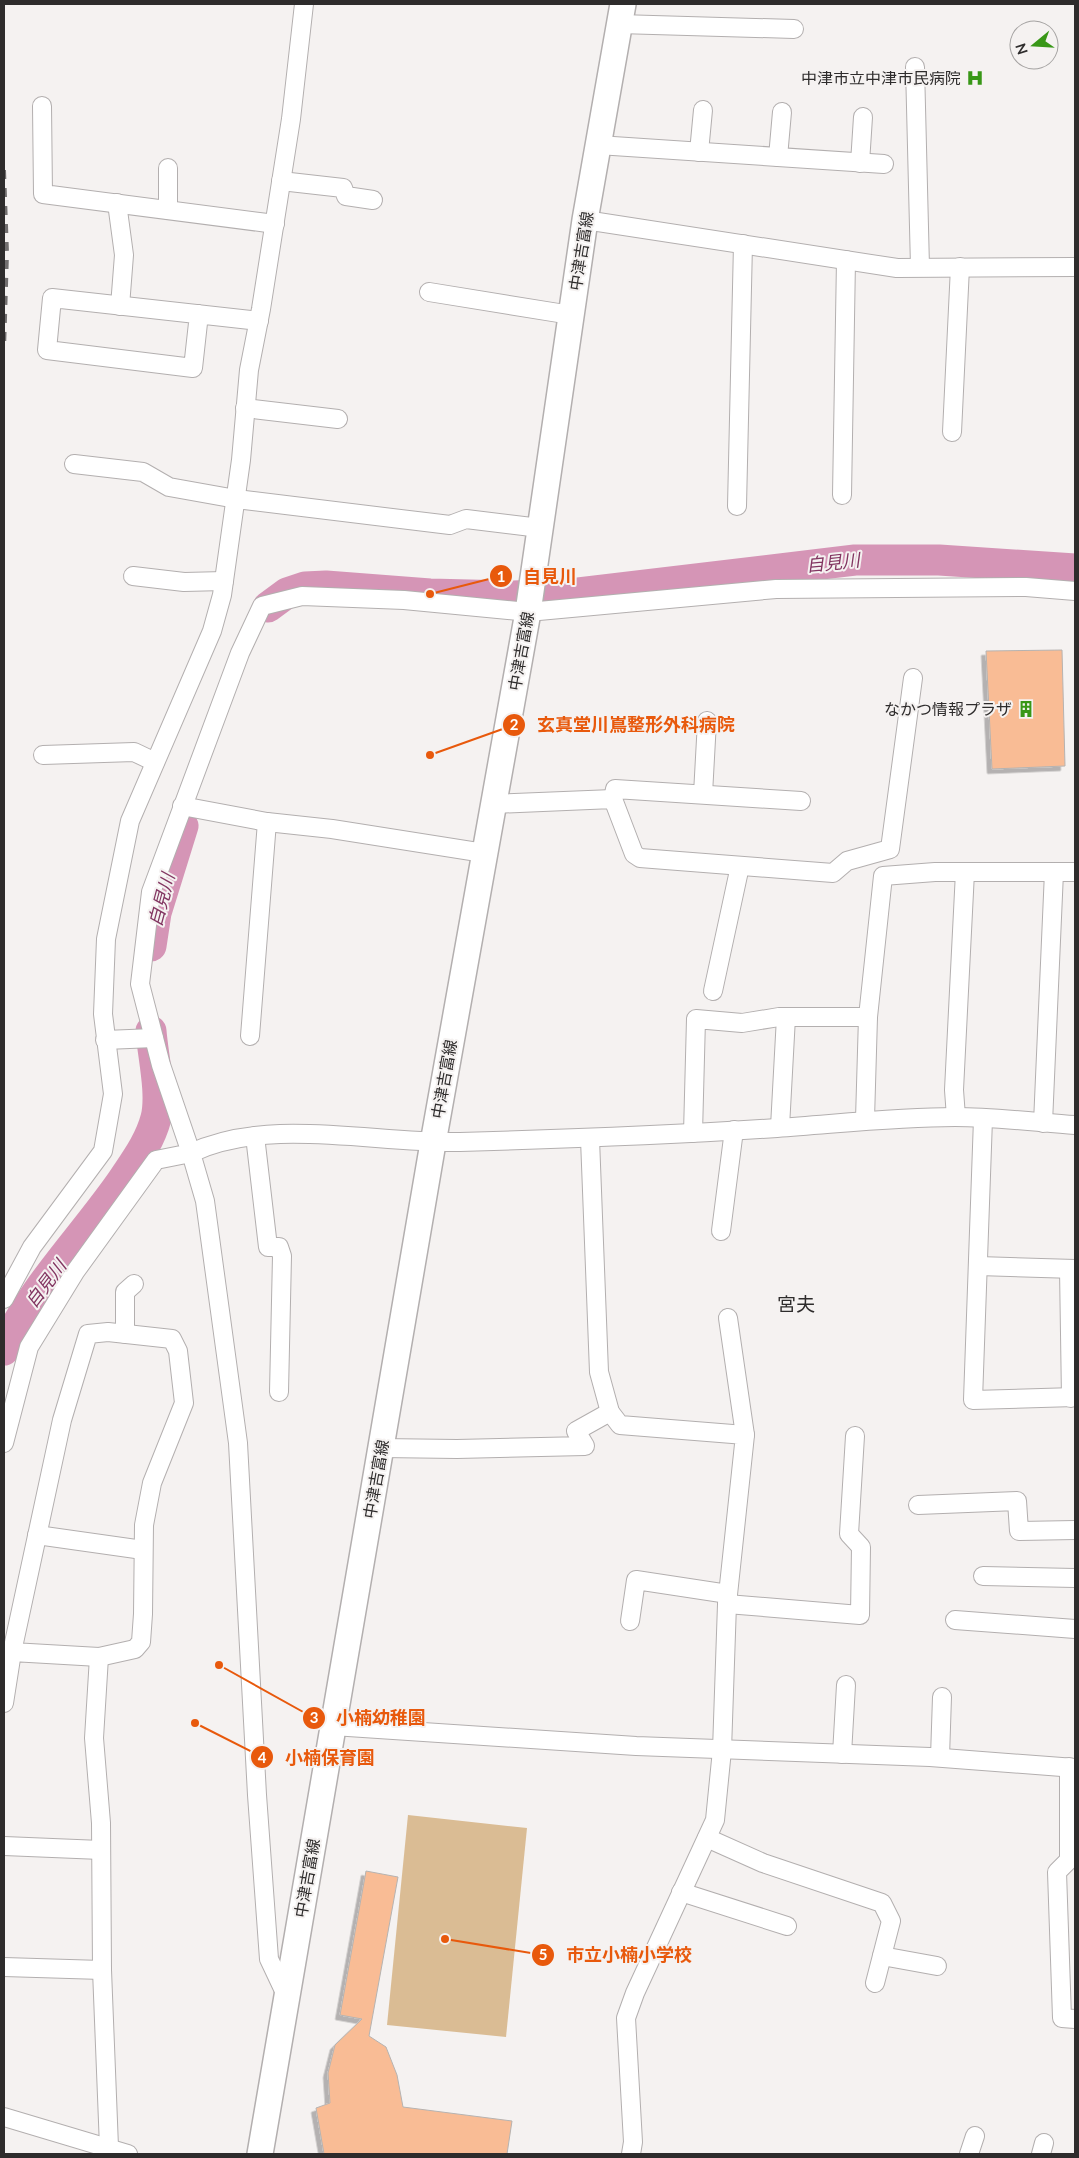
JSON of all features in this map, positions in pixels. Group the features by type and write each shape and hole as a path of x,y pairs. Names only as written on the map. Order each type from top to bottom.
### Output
{"main road":[{"name":"中津吉富線","path":"260,2154 433,1143 528,612 585,220 621,14"}],"street":[{"path":"4,1298 32,1247 103,1151 113,1094 103,1014 106,939 130,821 212,631 224,581 236,499 248,370 259,321 275,224 291,119 304,4"},
{"path":"621,14 794,29"},
{"path":"915,67 920,268"},
{"path":"42,106 43,194 275,224"},
{"path":"700,152 703,110"},
{"path":"778,157 782,112"},
{"path":"860,163 863,117"},
{"path":"598,145 884,164"},
{"path":"168,168 168,210"},
{"path":"281,181 343,188 346,196 373,200"},
{"path":"117,204 124,255 120,306"},
{"path":"585,220 897,268 1075,267"},
{"path":"737,506 743,244"},
{"path":"842,495 846,260"},
{"path":"952,432 960,267"},
{"path":"429,292 571,315"},
{"path":"199,314 194,368 47,350 52,298 120,306 199,314 259,321"},
{"path":"245,408 338,420"},
{"path":"74,464 143,472 169,487 236,499 450,525 466,519 540,528"},
{"path":"133,576 184,582 224,581"},
{"path":"286,1995 269,1959 257,1795 238,1443 205,1202 191,1153 161,1065 140,984 151,892 240,653 262,606 302,596 404,600 528,612 776,589 1026,587 1075,591"},
{"path":"801,801 615,789 613,799 634,854 640,858 833,873 848,861 890,849 913,678"},
{"path":"703,794 706,721"},
{"path":"43,755 134,752 155,762"},
{"path":"493,804 613,799"},
{"path":"182,806 267,822 332,829 484,853"},
{"path":"250,1036 267,822"},
{"path":"713,991 740,866"},
{"path":"865,1119 868,1017 883,876 935,872 1075,872"},
{"path":"956,1117 954,1090 965,872"},
{"path":"1043,1123 1054,872"},
{"path":"693,1132 696,1018 742,1023 786,1017 868,1017"},
{"path":"780,1128 786,1017"},
{"path":"105,1040 154,1038"},
{"path":"4,1443 29,1347 75,1272 156,1160 191,1153 210,1144 264,1135 333,1136 433,1143 590,1139 780,1128 865,1119 956,1117 1075,1125"},
{"path":"978,1266 1072,1269 1073,1397 973,1400 983,1119"},
{"path":"722,1231 734,1130"},
{"path":"255,1136 268,1247 279,1247 282,1256 279,1392"},
{"path":"590,1139 599,1372 610,1412 620,1425 745,1436"},
{"path":"125,1334 125,1292 134,1284"},
{"path":"631,2154 633,2142 626,2018 715,1820 722,1750 728,1599 745,1436 728,1318"},
{"path":"4,1703 12,1652 62,1420 88,1334 108,1332 172,1339 178,1351 184,1403 152,1483 144,1525 141,1642 135,1649 99,1657 12,1652"},
{"path":"381,1448 457,1449 585,1446 576,1431 610,1412"},
{"path":"630,1621 636,1580 728,1599 860,1614 862,1547 849,1534 855,1436"},
{"path":"918,1505 1017,1501 1019,1531 1075,1530"},
{"path":"37,1535 143,1550"},
{"path":"983,1576 1075,1578"},
{"path":"955,1620 1075,1629"},
{"path":"99,1657 94,1738 101,1823 102,1970 109,2148"},
{"path":"842,1754 846,1684"},
{"path":"940,1757 942,1697"},
{"path":"333,1726 636,1746 940,1757 1072,1768 1069,1860 1057,1872 1062,2018 1075,2019"},
{"path":"707,1838 763,1863 882,1903 891,1921 875,1982"},
{"path":"4,1846 101,1850"},
{"path":"681,1892 787,1926"},
{"path":"882,1956 937,1966"},
{"path":"4,1967 102,1970"},
{"path":"4,2118 128,2154"},
{"path":"969,2154 975,2136"}],"shaded area":[{"path":"408,1815 527,1828 506,2037 387,2025"}],"building":[{"name":"なかつ情報プラザ","path":"1062,650 1065,766 992,769 986,651"},
{"path":"366,1871 398,1877 369,2036 386,2047 397,2075 403,2107 512,2121 507,2154 324,2154 316,2108 330,2103 328,2073 335,2045 362,2019 340,2015"}],"waterway":[{"name":"自見川","path":"268,607 287,593 305,587 326,586 430,594 513,596 570,594 855,560 939,560 1075,569"},
{"name":"自見川","path":"151,946 156,913 183,826"},
{"name":"自見川","path":"4,1350 28,1305 109,1199 150,1135 158,1108 151,1031"}],"railway":[{"path":"4,170 7,253 4,349"}],"place":[{"name":"中津市立中津市民病院","path":"975,78"},
{"name":"自見川","path":"430,594"},
{"name":"なかつ情報プラザ","path":"1026,709"},
{"name":"玄真堂川嶌整形外科病院","path":"430,755"},
{"name":"小楠幼稚園","path":"219,1665"},
{"name":"小楠保育園","path":"195,1723"},
{"name":"市立小楠小学校","path":"445,1939"}],"district":[{"name":"宮夫","path":"796,1304"}]}
